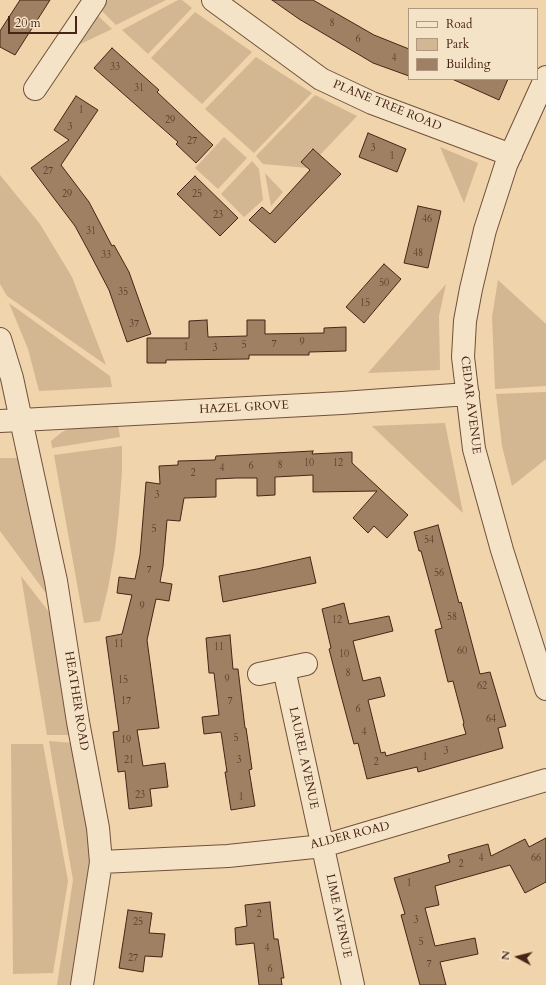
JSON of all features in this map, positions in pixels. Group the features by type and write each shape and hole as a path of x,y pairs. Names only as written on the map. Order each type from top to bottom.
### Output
{"street":[{"path":"35,89 95,0"},
{"name":"PLANE TREE ROAD","path":"213,0 321,79 372,103 511,155"},
{"name":"CEDAR AVENUE","path":"546,77 506,165 485,230 469,297 465,321 463,357 474,448 502,550 546,689"},
{"name":"HEATHER ROAD","path":"0,339 12,378 10,421 56,581 78,722 98,828 101,862 82,985"},
{"name":"HAZEL GROVE","path":"10,421 468,394"},
{"path":"259,674 306,664"},
{"name":"LAUREL AVENUE","path":"284,669 323,846"},
{"name":"ALDER ROAD","path":"101,862 228,856 323,846 546,780"},
{"name":"LIME AVENUE","path":"323,846 353,985"}],"green space":[{"path":"101,0 166,0 116,25 97,6"},
{"path":"178,0 182,0 192,8 148,54 122,30"},
{"path":"94,12 112,29 68,50"},
{"path":"195,12 252,52 202,104 151,58"},
{"path":"256,57 312,93 254,153 205,109"},
{"path":"315,95 357,116 320,155 313,149 308,168 263,164 256,156"},
{"path":"224,137 247,158 218,189 195,168"},
{"path":"440,147 478,163 464,203"},
{"path":"252,161 259,169 263,200 244,217 221,194"},
{"path":"265,173 283,192 271,206"},
{"path":"0,175 40,224 72,277 106,365 7,296 0,284"},
{"path":"498,280 546,324 546,386 495,389 492,317"},
{"path":"446,284 439,316 440,370 368,373"},
{"path":"9,303 110,376 112,387 39,391 28,349"},
{"path":"546,392 546,459 512,486 502,446 496,394"},
{"path":"445,423 463,513 372,426"},
{"path":"118,425 120,437 52,448 51,441 62,432 73,427"},
{"path":"122,446 119,512 115,549 108,588 100,621 84,623 54,455"},
{"path":"0,458 21,458 48,596 0,531"},
{"path":"21,576 49,612 71,735 47,735"},
{"path":"49,741 73,743 93,851 71,985 57,985 73,880"},
{"path":"11,744 43,744 68,881 53,973 13,974"}],"building":[{"path":"20,0 50,0 15,55 0,47 0,31"},
{"path":"272,0 313,0 374,35 408,49 408,76 373,63 299,19"},
{"path":"112,48 159,90 157,92 213,145 196,163 176,144 178,142 94,68"},
{"path":"454,80 508,80 499,100"},
{"path":"76,96 98,110 61,165 89,202 112,246 114,245 129,272 151,334 127,342 109,290 75,226 31,168 69,140 54,130"},
{"path":"368,133 406,149 397,172 359,157"},
{"path":"313,149 341,174 275,243 249,220 262,207 270,214 310,170 301,162"},
{"path":"195,176 238,218 220,236 177,194"},
{"path":"418,206 441,211 428,268 404,263"},
{"path":"384,264 401,279 364,323 346,307"},
{"path":"207,320 208,337 247,336 247,320 265,320 265,334 324,333 324,328 346,327 346,351 309,352 309,355 249,355 249,359 166,360 166,363 147,363 147,338 189,338 189,321"},
{"path":"313,451 312,454 352,452 352,463 408,515 387,538 374,526 368,533 353,518 377,491 313,492 313,475 275,477 275,495 257,496 257,478 216,479 216,497 184,498 180,521 167,520 160,582 172,584 169,601 156,599 147,640 159,728 137,730 143,766 165,763 168,787 150,789 152,806 129,809 125,771 118,772 113,732 119,731 106,637 122,634 132,595 117,593 119,577 135,579 140,555 146,482 160,484 159,466 178,465 178,461 215,460 216,456"},
{"path":"438,525 459,603 461,602 480,674 490,672 506,726 498,728 503,748 418,772 417,767 367,779 358,743 354,744 339,688 329,649 331,648 322,609 344,603 349,624 389,616 393,631 353,641 363,681 380,677 385,696 368,700 381,753 385,752 386,756 466,734 453,681 448,682 435,630 442,628 421,551 419,551 414,532"},
{"path":"310,557 316,583 223,602 219,576"},
{"path":"230,635 233,669 238,669 245,728 252,769 249,770 255,806 231,810 221,732 204,734 202,717 219,715 214,673 209,673 206,638"},
{"path":"546,838 546,882 525,893 510,865 435,886 439,905 425,908 435,946 475,938 478,954 440,962 446,985 420,985 401,915 405,914 394,878 450,862 448,855 488,844 491,856 525,839 529,847"},
{"path":"270,902 274,939 278,939 284,978 281,978 282,985 259,985 254,943 236,945 235,928 247,926 245,905"},
{"path":"128,910 152,913 149,933 165,934 162,957 145,956 143,972 119,968"}]}
